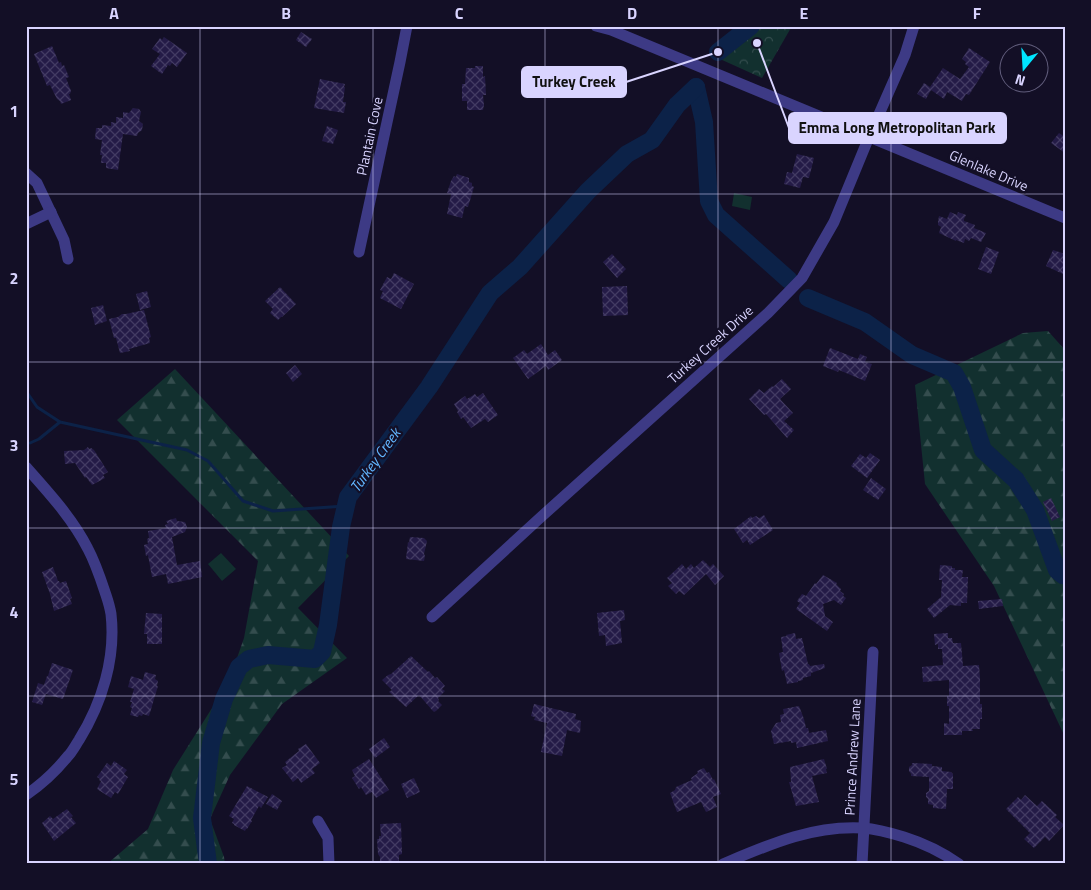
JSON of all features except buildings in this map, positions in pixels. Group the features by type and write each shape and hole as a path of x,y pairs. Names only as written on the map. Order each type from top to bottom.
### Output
{"street":[{"name":"Plantain Cove","path":"359,252 407,26"},
{"name":"Glenlake Drive","path":"596,26 611,30 1065,218"},
{"name":"Turkey Creek Drive","path":"432,617 768,313 802,278 834,222 868,137 905,55 914,26"},
{"path":"26,173 37,183 64,240 68,259"},
{"path":"26,224 51,212"},
{"path":"26,467 60,506 88,548 111,612 112,638 110,662 93,715 69,756 44,782 26,795"},
{"name":"Prince Andrew Lane","path":"862,864 872,652"},
{"path":"318,821 328,838 329,864"},
{"path":"722,864 792,837 814,831 839,828 864,828 889,832 937,850 959,864"}],"green space":[{"path":"743,26 792,26 762,78 720,59"},
{"path":"734,193 752,197 750,210 732,206"},
{"path":"1048,331 1065,350 1065,737 994,586 925,484 915,385 1023,333"},
{"path":"175,369 349,556 298,608 347,658 282,704 230,775 210,819 225,864 107,864 148,829 173,770 229,681 244,638 258,561 117,420"},
{"path":"221,553 236,569 222,581 208,564"}],"waterway":[{"name":"Turkey Creek","path":"718,52 751,26"},
{"path":"696,87 704,122 709,201 716,215 789,280"},
{"name":"Turkey Creek","path":"208,864 202,818 211,743 224,699 239,667 249,659 268,655 315,659 322,652 328,625 341,527 348,497 429,387 490,293 520,267 588,191 627,154 652,140 677,105 696,87"},
{"path":"808,298 865,322 912,355 954,373 962,387 983,450 1016,480 1035,510 1057,570 1063,575 1065,574"},
{"path":"26,391 37,407 60,422 187,450 208,461 243,501 273,511 345,506"},
{"path":"30,443 39,439 60,422"}],"place":[{"name":"Emma Long Metropolitan Park","path":"757,43"},
{"name":"Turkey Creek","path":"718,52"}]}
